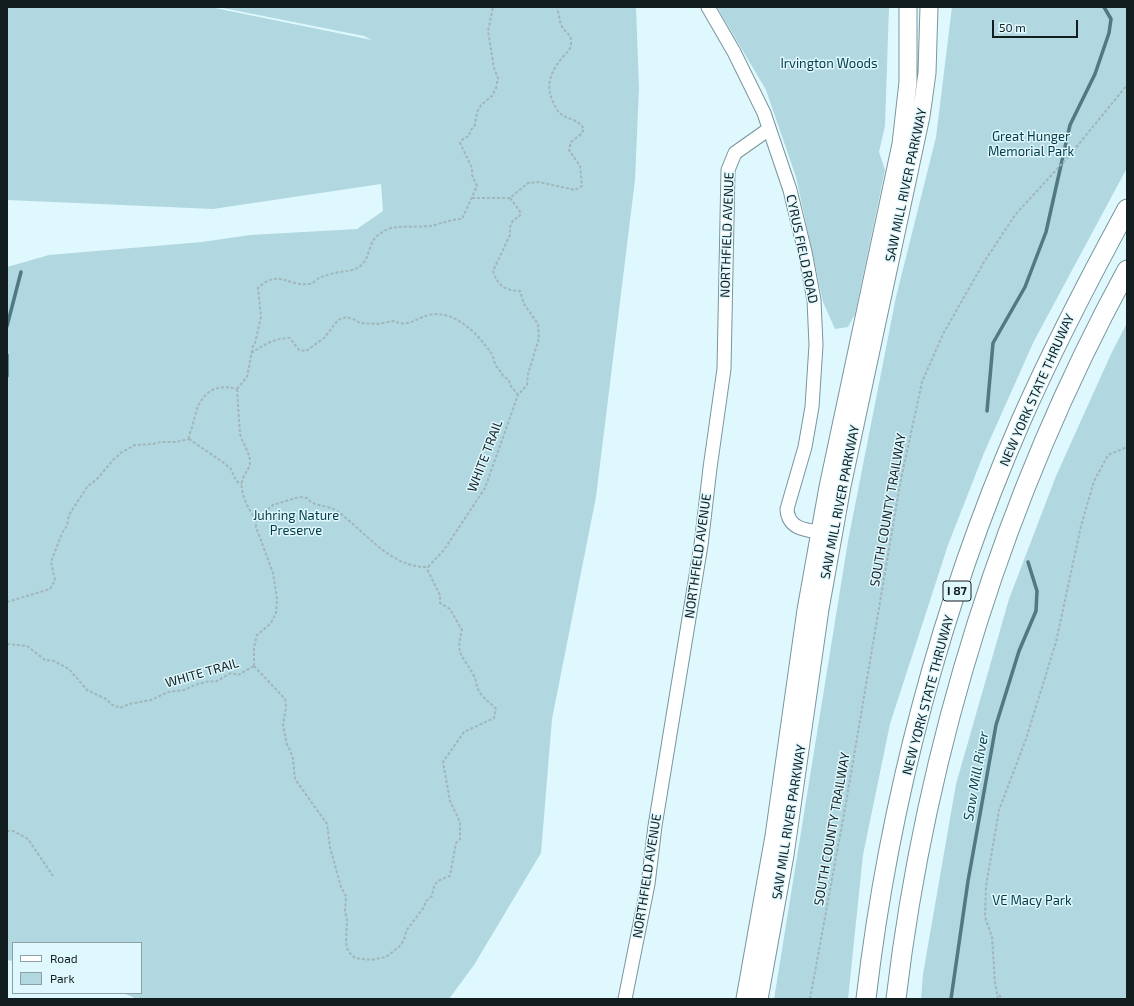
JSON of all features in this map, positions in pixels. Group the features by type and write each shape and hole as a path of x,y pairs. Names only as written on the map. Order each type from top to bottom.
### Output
{"highway":[{"name":"SAW MILL RIVER PARKWAY","path":"745,999 774,836 801,644 819,532 844,405 901,144 908,82 908,7"},
{"name":"SAW MILL RIVER PARKWAY","path":"759,999 785,855 820,609 840,493 921,116 927,73 929,7"},
{"name":"NEW YORK STATE THRUWAY","path":"866,999 880,900 903,784 923,703 958,588 988,503 1025,412 1076,304 1127,209"},
{"name":"NEW YORK STATE THRUWAY","path":"896,999 908,910 924,829 953,706 977,627 1004,546 1050,431 1084,354 1127,270"}],"street":[{"name":"CYRUS FIELD ROAD","path":"708,7 734,52 764,113 790,190 805,252 814,300 816,345 812,407 805,447 788,502 787,513 791,521 798,528 819,532"},
{"name":"NORTHFIELD AVENUE","path":"625,999 648,884 655,826 701,545 724,369 728,170 735,153 769,128"}],"path":[{"path":"7,602 50,589 55,580 50,562 66,526 69,515 87,487 98,478 122,452 135,445 176,442 189,439 224,463 231,469 236,481 242,484 243,479 250,468 250,459 248,450 242,442 240,434 237,389 247,378 251,353 260,317 258,288 264,283 280,278 302,284 311,284 320,278 331,276 340,271 349,271 362,265 369,255 376,236 389,228 432,226 454,219 462,220 477,186 472,175 472,168 460,143 463,139 469,136 470,131 475,125 481,105 492,96 496,88 498,78 494,68 488,31 493,7"},
{"path":"472,198 510,198 528,183 547,182 576,190 582,186 580,166 569,150 571,142 581,134 584,129 574,119 565,118 557,110 549,94 548,86 556,68 570,50 572,41 570,35 562,27 557,7"},
{"name":"SOUTH COUNTY TRAILWAY","path":"810,999 846,803 900,484 922,382 943,334 984,262 1015,215 1069,156 1127,85"},
{"name":"WHITE TRAIL","path":"428,566 444,550 485,488 518,395 527,385 528,374 539,338 538,324 524,304 520,291 504,289 499,285 493,271 510,235 510,227 513,220 519,217 521,213 510,198"},
{"path":"251,353 270,341 283,338 290,338 299,350 306,351 324,338 338,320 346,317 360,323 386,324 394,321 400,324 412,323 428,315 437,314 466,325 492,353 496,366 501,370 503,376 509,380 510,385 518,395"},
{"path":"189,439 194,414 206,394 222,386 237,389"},
{"path":"998,999 998,994 994,983 992,937 985,917 986,886 999,810 1026,739 1056,642 1081,526 1094,481 1108,455 1127,447"},
{"name":"WHITE TRAIL","path":"7,644 27,646 45,660 54,661 69,669 87,690 120,708 129,704 151,700 168,692 184,690 195,685 215,682 230,674 238,675 254,666 254,647 257,635 271,623 276,613 277,599 273,573 256,527 256,519 248,505 242,484"},
{"path":"254,666 285,699 286,707 283,725 287,745 293,759 296,779 327,824 330,846 341,887 346,896 344,911 347,920 346,943 348,951 355,958 371,960 386,957 399,947 404,940 406,931 413,920 426,901 432,896 433,886 437,881 450,876 456,843 460,838 460,822 450,801 443,762 464,732 494,718 496,710 491,702 482,696 475,685 475,678 461,656 458,647 462,630 450,609 440,603 440,595 428,566 417,566 388,555 336,510 311,503 307,498 299,497 272,505 256,519"},
{"path":"7,831 13,831 28,838 53,876"},
{"path":"998,994 1003,999"}],"green space":[{"name":"Juhring Nature Preserve","path":"7,7 210,7 372,40 364,36 218,7 636,7 639,88 635,180 596,497 552,719 541,853 474,965 449,999 137,999 125,994 142,994 142,942 12,942 12,961 7,960 7,267 49,255 202,242 250,235 357,229 383,211 381,184 213,209 7,200"},
{"name":"Irvington Woods","path":"717,7 889,7 885,126 879,152 885,170 855,314 848,327 835,329 823,302 796,177 766,90"},
{"name":"Great Hunger Memorial Park","path":"952,7 1127,7 1127,168 1034,341 984,453 948,545 890,724 863,855 848,999 774,999 848,541 896,297 936,137"},
{"name":"VE Macy Park","path":"1127,323 1127,999 921,999 923,974 956,784 1009,599 1056,476 1111,354"}],"waterway":[{"name":"Saw Mill River","path":"987,411 993,343 1025,287 1046,232 1070,125 1095,74 1109,33 1111,19 1104,7"},
{"path":"7,326 21,272"},
{"path":"7,355 7,376"},
{"name":"Saw Mill River","path":"951,999 968,881 996,725 1019,651 1036,611 1037,591 1028,562"}]}
